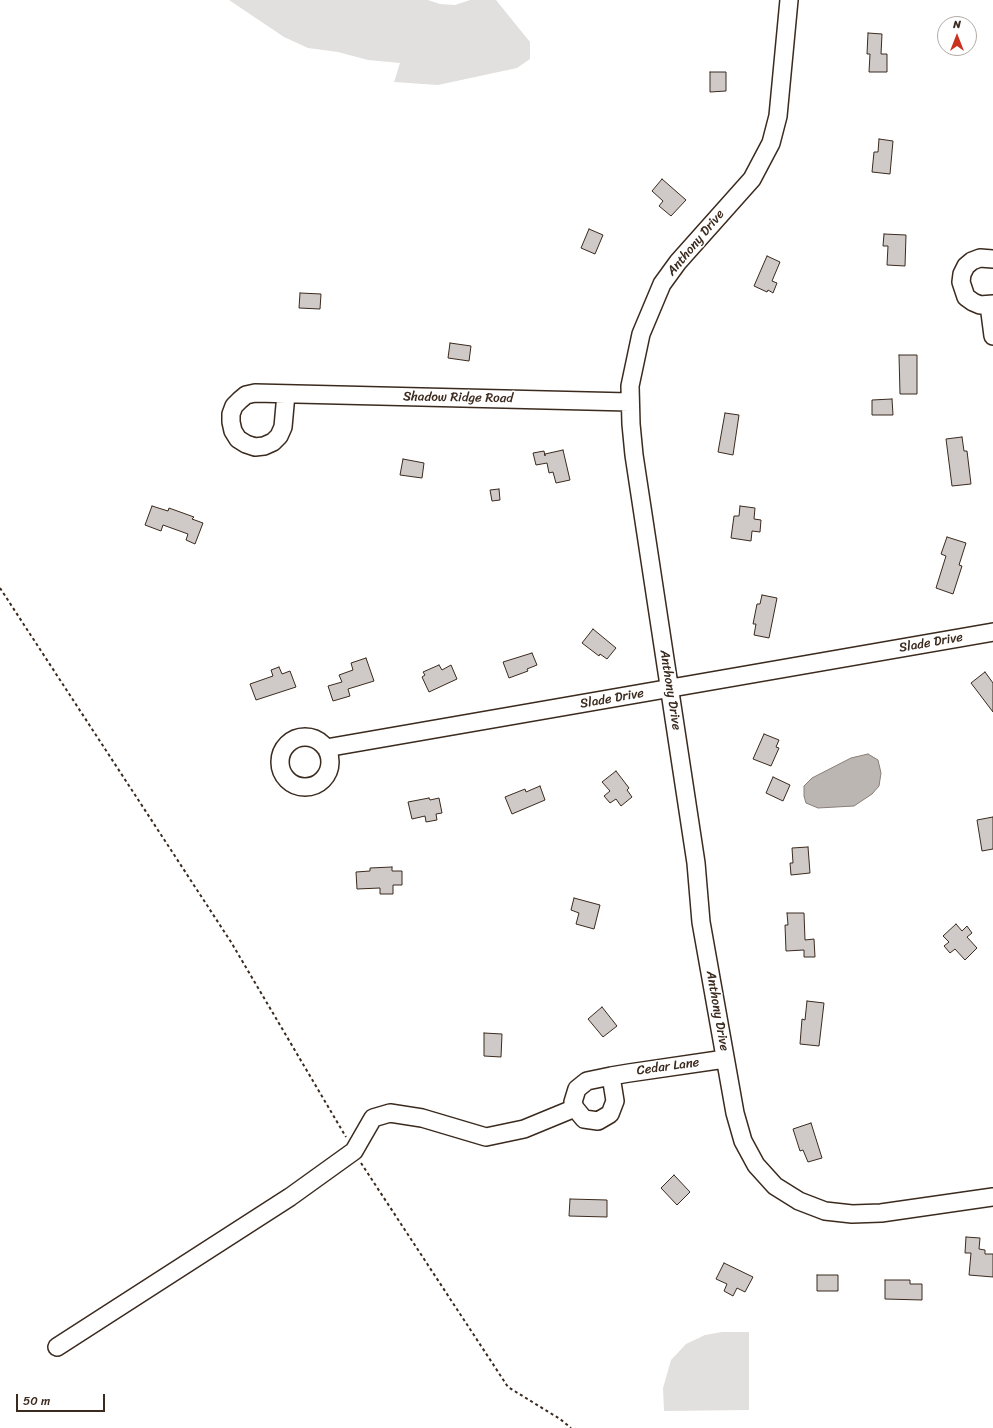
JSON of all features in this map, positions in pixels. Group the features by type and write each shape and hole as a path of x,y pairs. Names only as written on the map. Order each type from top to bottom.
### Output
{"street":[{"name":"Anthony Drive","path":"789,0 778,116 771,143 752,179 678,262 662,284 641,334 634,360 630,402 634,455 696,863 701,922 735,1113 743,1141 756,1165 775,1186 799,1201 825,1211 852,1214 895,1211 993,1197"},
{"path":"993,259 980,258 972,261 964,270 961,282 962,290 970,300 980,305 991,305 993,336"},
{"name":"Shadow Ridge Road","path":"286,394 630,402"},
{"name":"Slade Drive","path":"326,748 993,632"},
{"name":"Cedar Lane","path":"575,1108 574,1095 581,1084 587,1081 725,1059"},
{"path":"57,1347 290,1197 354,1151 372,1118 390,1113 422,1118 486,1137 524,1129 575,1108 584,1119 591,1121 604,1118 610,1114 615,1101 611,1076"}],"path":[{"path":"0,588 231,942 354,1151 508,1387 560,1419 571,1428"}],"shaded area":[{"path":"229,0 428,0 440,4 455,5 470,0 496,0 530,42 530,59 517,68 438,85 394,82 400,63 368,60 338,52 308,48 284,37"},
{"path":"868,754 878,760 881,773 879,786 872,794 854,806 818,808 806,803 804,786 812,778 851,758"},
{"path":"722,1332 749,1332 749,1410 664,1411 663,1388 671,1360 686,1344 705,1335"}],"building":[{"path":"868,33 882,34 881,54 887,54 887,72 869,72 870,54 867,54"},
{"path":"710,72 726,72 726,91 710,92"},
{"path":"879,139 893,141 890,174 872,172 874,152 878,152"},
{"path":"662,179 686,200 671,216 659,206 663,201 652,191"},
{"path":"589,229 603,235 595,254 581,248"},
{"path":"884,234 906,235 905,266 887,265 888,246 883,246"},
{"path":"767,256 780,262 772,281 777,283 773,293 754,286"},
{"path":"300,293 321,294 320,309 299,308"},
{"path":"450,343 471,346 469,361 448,358"},
{"path":"899,355 917,355 917,394 900,394"},
{"path":"892,399 893,415 872,415 872,400"},
{"path":"725,413 739,415 733,455 718,452"},
{"path":"962,437 964,451 967,451 971,484 952,486 946,439"},
{"path":"563,450 570,480 556,483 553,472 549,473 547,463 536,465 533,453 544,451 545,456 545,454"},
{"path":"403,459 424,463 422,478 400,475"},
{"path":"499,489 500,500 492,501 490,490"},
{"path":"152,506 168,511 169,508 194,517 192,519 203,523 195,544 186,540 188,534 163,525 161,531 145,525"},
{"path":"740,506 755,508 754,519 761,520 760,532 752,531 751,541 731,538 734,516 739,516"},
{"path":"947,537 966,543 959,565 962,566 953,594 936,588 946,556 941,554"},
{"path":"762,595 777,598 769,638 754,635 756,624 753,624 757,604 760,604"},
{"path":"593,629 616,648 607,659 600,654 599,656 582,643"},
{"path":"532,653 537,665 527,669 528,671 509,678 503,662"},
{"path":"366,658 374,681 348,689 350,696 333,701 328,686 342,682 339,675 353,670 351,663"},
{"path":"439,665 442,670 451,665 457,679 429,692 422,677 425,675 423,672"},
{"path":"279,667 282,674 290,671 296,687 256,700 250,684 273,676 271,670"},
{"path":"985,672 993,683 993,712 971,683"},
{"path":"764,734 779,740 776,747 779,748 771,766 753,759"},
{"path":"616,771 629,788 627,790 632,797 621,806 616,799 610,803 604,796 610,791 602,782"},
{"path":"773,777 790,785 783,801 766,793"},
{"path":"540,786 545,800 512,814 505,797 525,789 526,792"},
{"path":"429,798 430,800 439,798 442,813 436,814 437,820 426,822 425,816 412,819 408,802"},
{"path":"993,817 993,849 982,851 977,820"},
{"path":"808,847 810,873 791,875 790,863 793,863 792,848"},
{"path":"392,867 392,871 402,871 402,885 393,885 393,894 380,894 380,888 357,889 356,872 370,871 370,868"},
{"path":"574,898 600,905 594,929 576,924 579,913 571,910"},
{"path":"787,913 804,913 805,940 814,939 815,957 804,957 804,950 786,951 785,925 788,925"},
{"path":"956,924 962,931 967,926 972,933 967,937 977,948 965,960 955,949 950,953 944,946 949,942 943,936"},
{"path":"807,1001 824,1003 819,1046 800,1044 802,1019 805,1020"},
{"path":"602,1007 617,1026 603,1037 588,1019"},
{"path":"484,1033 502,1034 501,1057 484,1056"},
{"path":"811,1123 822,1158 808,1162 803,1150 800,1151 793,1129"},
{"path":"674,1175 690,1192 677,1205 661,1188"},
{"path":"570,1199 607,1200 607,1217 569,1216"},
{"path":"966,1237 980,1238 979,1249 985,1250 985,1254 993,1254 993,1277 969,1275 971,1253 965,1253"},
{"path":"724,1263 753,1277 745,1292 737,1288 733,1296 724,1291 727,1284 716,1279"},
{"path":"817,1275 838,1275 838,1291 817,1291"},
{"path":"885,1280 910,1280 910,1284 922,1284 922,1300 885,1299"}]}
